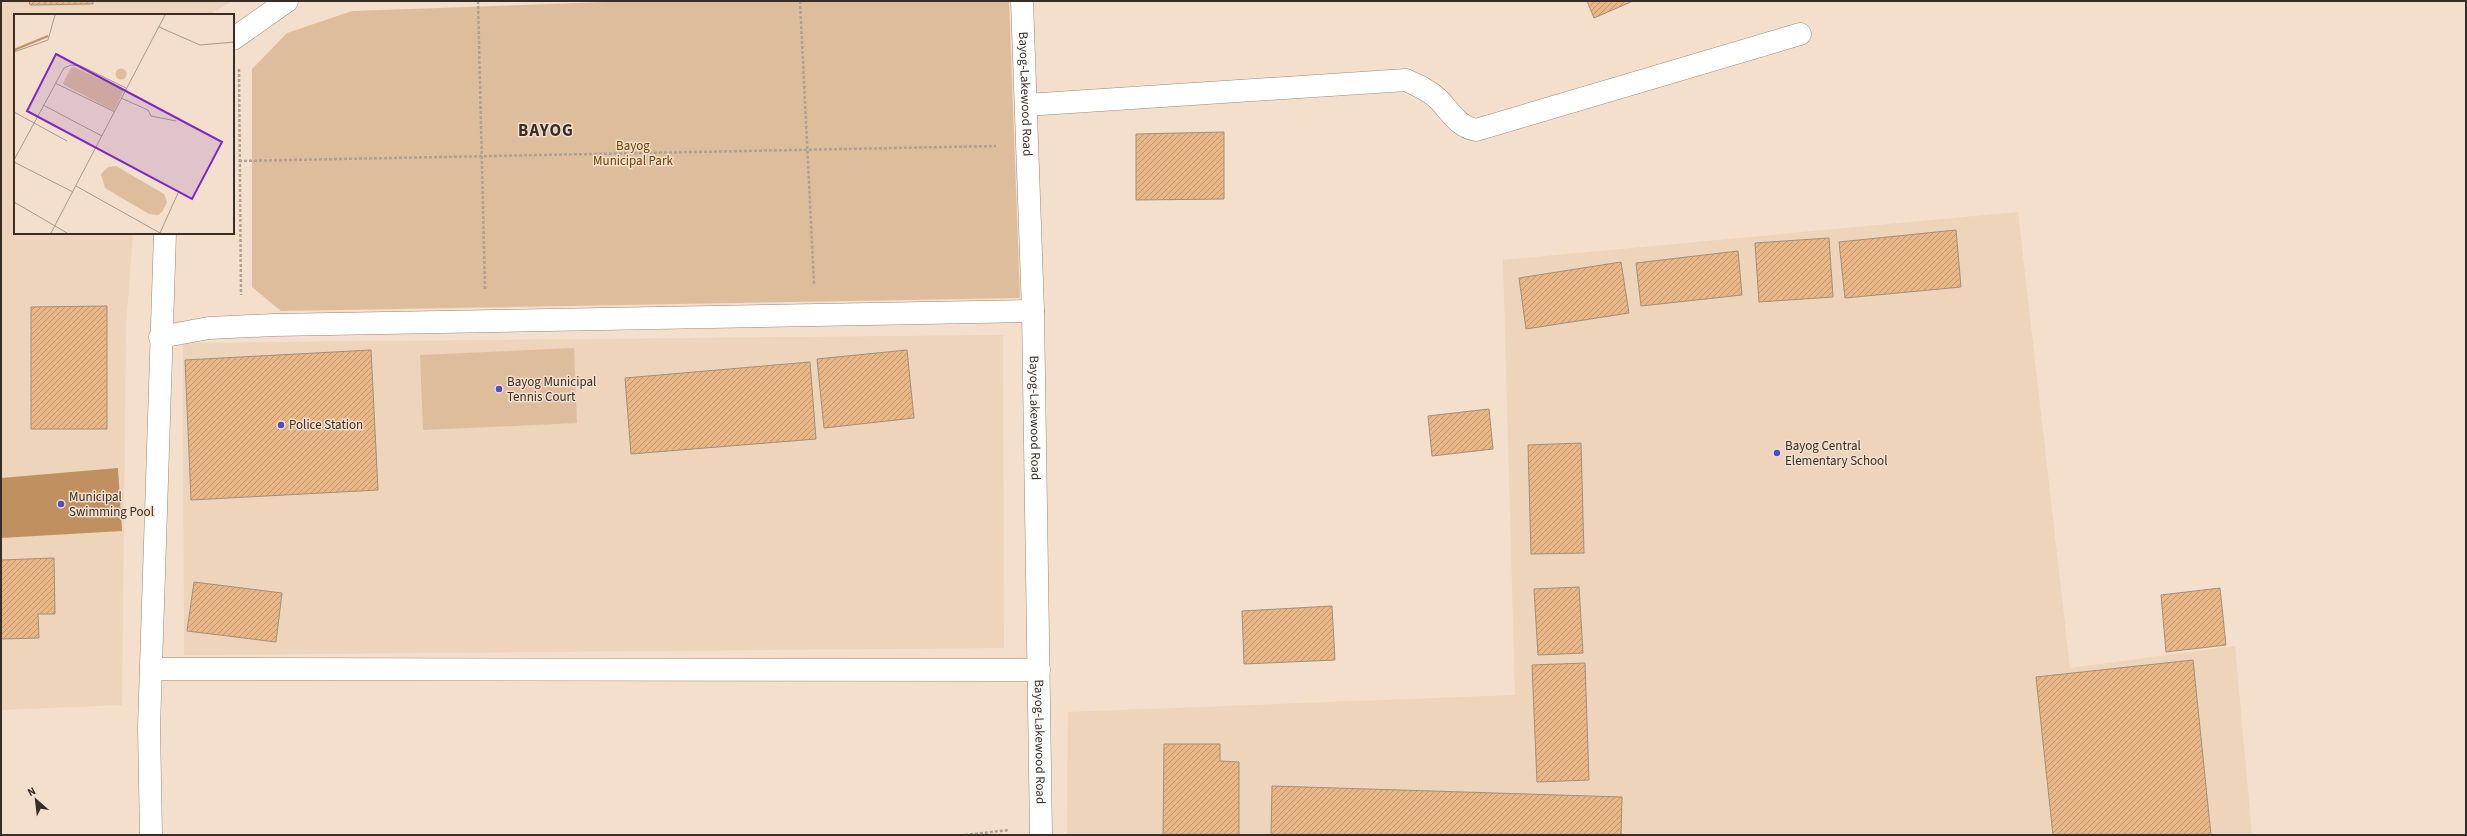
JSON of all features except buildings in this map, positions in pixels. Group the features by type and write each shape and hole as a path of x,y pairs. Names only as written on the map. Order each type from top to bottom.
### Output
{"street":[{"path":"236,36 287,1"},
{"name":"Bayog-Lakewood Road","path":"1022,1 1033,310 1041,831"},
{"path":"1026,105 1406,80 1422,87 1438,98 1466,128 1476,130 1800,34"},
{"path":"151,835 149,728 153,669 160,336 165,234"},
{"path":"160,336 209,328 274,325 1033,310"},
{"path":"153,669 1039,670"}],"path":[{"path":"478,1 483,157 485,321"},
{"path":"800,1 816,314"},
{"path":"236,36 240,294 274,325"},
{"path":"239,161 1027,145"},
{"path":"965,835 1041,831"}],"shaded area":[{"path":"1,1 232,1 211,14 14,14 14,234 133,234 126,325 122,705 1,710"},
{"name":"Bayog Central Elementary School","path":"2018,212 2070,668 2235,646 2252,835 1067,835 1068,712 1515,695 1503,260"},
{"path":"1003,335 1004,648 184,655 183,343"},
{"name":"Municipal Swimming Pool","path":"118,468 122,531 1,538 1,478"}],"green space":[{"name":"Bayog Municipal Park","path":"633,1 1009,1 1020,298 281,311 252,287 252,69 287,33 352,11"},
{"name":"Bayog Municipal Tennis Court","path":"574,348 577,423 423,430 420,355"}],"place":[{"name":"Bayog Municipal Tennis Court","path":"499,389"},
{"name":"Police Station","path":"281,425"},
{"name":"Bayog Central Elementary School","path":"1777,453"},
{"name":"Municipal Swimming Pool","path":"61,504"}],"district":[{"name":"BAYOG","path":"546,131"}]}
